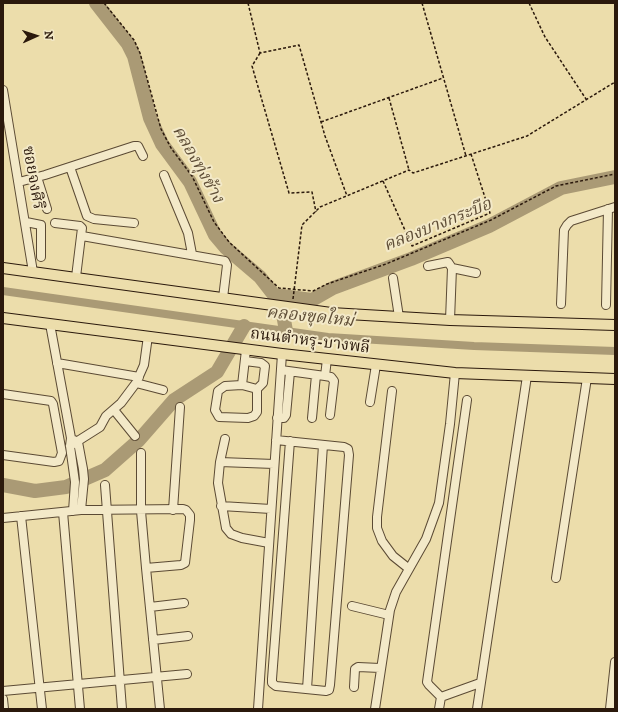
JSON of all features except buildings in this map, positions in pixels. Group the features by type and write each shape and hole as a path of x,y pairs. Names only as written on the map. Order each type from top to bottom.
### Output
{"main road":[{"name":"ถนนตำหรุ-บางพลี","path":"3,268 307,309 450,320 615,325"},
{"name":"ถนนตำหรุ-บางพลี","path":"3,318 327,360 455,373 615,379"}],"street":[{"name":"ซอยจงศิริ","path":"3,90 26,222 33,272"},
{"path":"19,182 134,146 138,146 143,156"},
{"path":"70,167 87,216 94,219 134,223"},
{"path":"164,175 186,228 192,254"},
{"path":"37,177 47,209"},
{"path":"561,304 564,235 567,225 571,221 611,208 606,305"},
{"path":"26,222 41,225 41,257"},
{"path":"55,223 80,226 82,228 76,277"},
{"path":"82,236 220,259 226,263 223,298"},
{"path":"428,266 448,262 452,268 450,320"},
{"path":"452,268 476,273"},
{"path":"393,278 399,317"},
{"path":"50,324 73,442 84,479 81,510"},
{"path":"73,442 100,427 106,416 114,410 137,380 144,365 148,336"},
{"path":"242,385 246,350"},
{"path":"258,709 270,509 282,354"},
{"path":"325,376 327,360"},
{"path":"245,361 262,363 265,366 263,383 257,389 257,412 254,416 238,418 219,417 215,410 218,391 225,386 242,385 257,389"},
{"path":"57,363 137,380 163,390"},
{"path":"370,402 376,364"},
{"path":"280,370 331,377 334,381 330,415"},
{"path":"277,418 284,418 286,415 290,372"},
{"path":"375,709 389,615 396,592 426,538 439,504 450,424 455,373"},
{"path":"312,418 316,374"},
{"path":"478,709 480,684 527,376"},
{"path":"556,578 587,378"},
{"path":"392,390 376,517 377,528 382,541 393,556 408,568"},
{"path":"3,394 51,401 53,404 62,453 59,461 54,462 3,455"},
{"path":"441,697 427,682 467,400"},
{"path":"173,510 180,407"},
{"path":"114,410 135,436"},
{"path":"225,439 220,462 218,483 226,528 231,534 242,538 269,543"},
{"path":"276,440 290,441 323,445 344,446 348,450 349,455 330,685 326,691 276,686 272,683 290,441"},
{"path":"72,511 75,482 73,442"},
{"path":"307,689 323,445"},
{"path":"141,453 142,511 146,568 160,709"},
{"path":"220,462 274,464"},
{"path":"105,485 122,709"},
{"path":"221,506 270,509"},
{"path":"3,518 81,510 142,511 183,509 190,515 187,558 185,562 181,565 146,568"},
{"path":"63,512 80,709"},
{"path":"21,516 42,709"},
{"path":"150,607 184,603"},
{"path":"352,606 389,615"},
{"path":"153,640 188,636"},
{"path":"610,709 615,662"},
{"path":"354,687 355,669 358,667 380,668"},
{"path":"3,691 187,674"},
{"path":"441,697 480,684"},
{"path":"439,709 441,697"},
{"path":"3,700 4,709"}],"path":[{"path":"104,3 134,40 140,53 161,128 171,148 192,176 214,222 229,242 279,288 313,291 327,284 386,264 491,220 556,186 615,174"},
{"path":"248,3 260,53 252,66 289,193 312,192 316,212"},
{"path":"422,3 466,156"},
{"path":"528,3 545,36 586,99"},
{"path":"260,53 299,45 321,122 347,196"},
{"path":"321,122 443,78"},
{"path":"388,98 409,170 413,173 526,136 615,82"},
{"path":"383,181 412,246 490,213 471,154"},
{"path":"292,307 302,225 320,208 409,170"}],"waterway":[{"name":"คลองทุ่งช้าง","path":"96,3 128,44 134,56 150,118 162,144 190,182 215,235 226,248 260,277 274,295 283,314 286,331"},
{"name":"คลองบางกระบือ","path":"274,295 312,300 333,288 411,259 489,226 561,188 615,177"},
{"name":"คลองขุดใหม่","path":"3,291 328,337 474,346 615,351"},
{"name":"คลองบางกระบือ","path":"3,485 35,491 66,487 105,470 139,440 174,400 217,372 244,326"}]}
